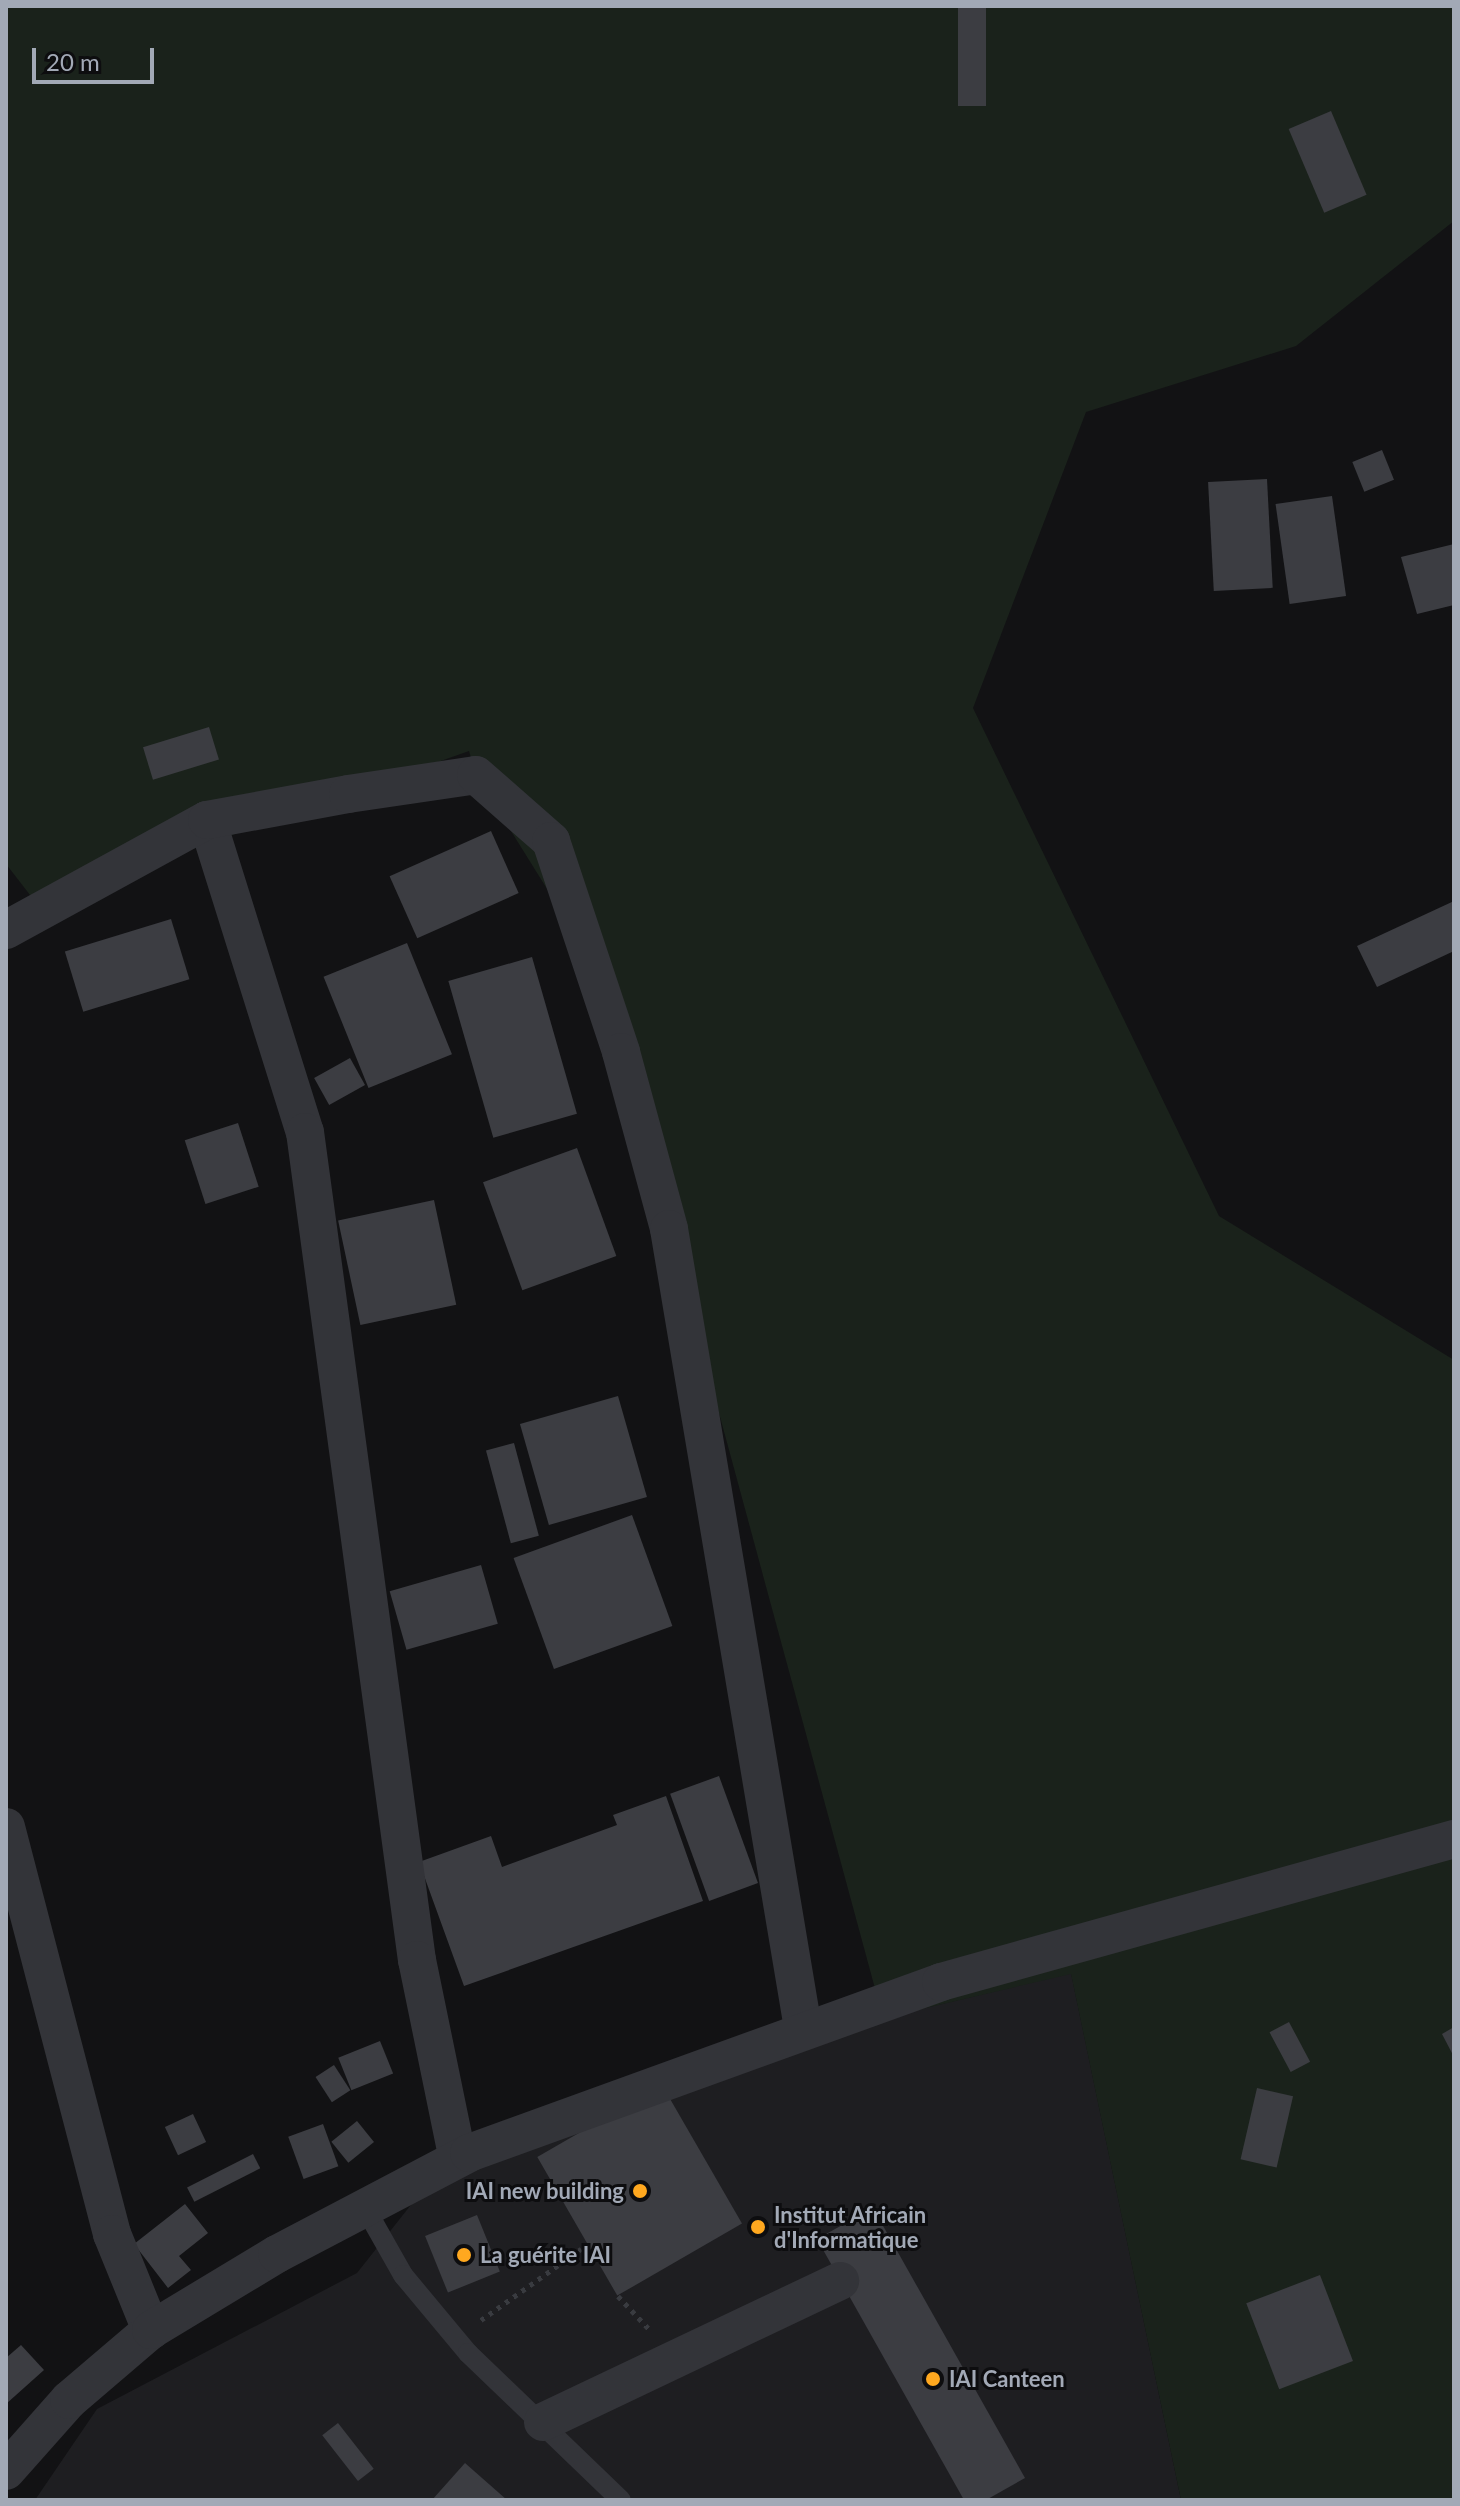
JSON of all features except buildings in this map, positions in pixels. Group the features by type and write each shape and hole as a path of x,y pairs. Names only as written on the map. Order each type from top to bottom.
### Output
{"street":[{"path":"6,930 207,820 476,775 551,841 621,1052 669,1229 803,2028"},
{"path":"207,820 305,1132 415,1945 458,2159"},
{"path":"6,1827 9,1857 112,2234 151,2330"},
{"path":"6,2471 69,2400 151,2330 364,2206 458,2159 803,2028 1144,1923 1454,1839"},
{"path":"543,2422 840,2281"}],"lane":[{"path":"364,2206 403,2275 455,2338 621,2500"}],"path":[{"path":"455,2338 581,2249"}],"shaded area":[{"path":"6,6 1454,6 1454,221 1296,346 1086,412 973,708 1219,1216 1454,1360 1454,2500 1181,2500 1071,1974 883,2018 600,974 476,775 469,751 37,904 6,864"},
{"name":"Institut Africain d'Informatique","path":"1071,1973 1181,2500 35,2500 97,2409 357,2273 429,2182 883,2018"}],"place":[{"name":"IAI new building","path":"640,2191"},
{"name":"Institut Africain d'Informatique","path":"758,2227"},
{"name":"La guérite IAI","path":"464,2255"},
{"name":"IAI Canteen","path":"933,2379"}]}
